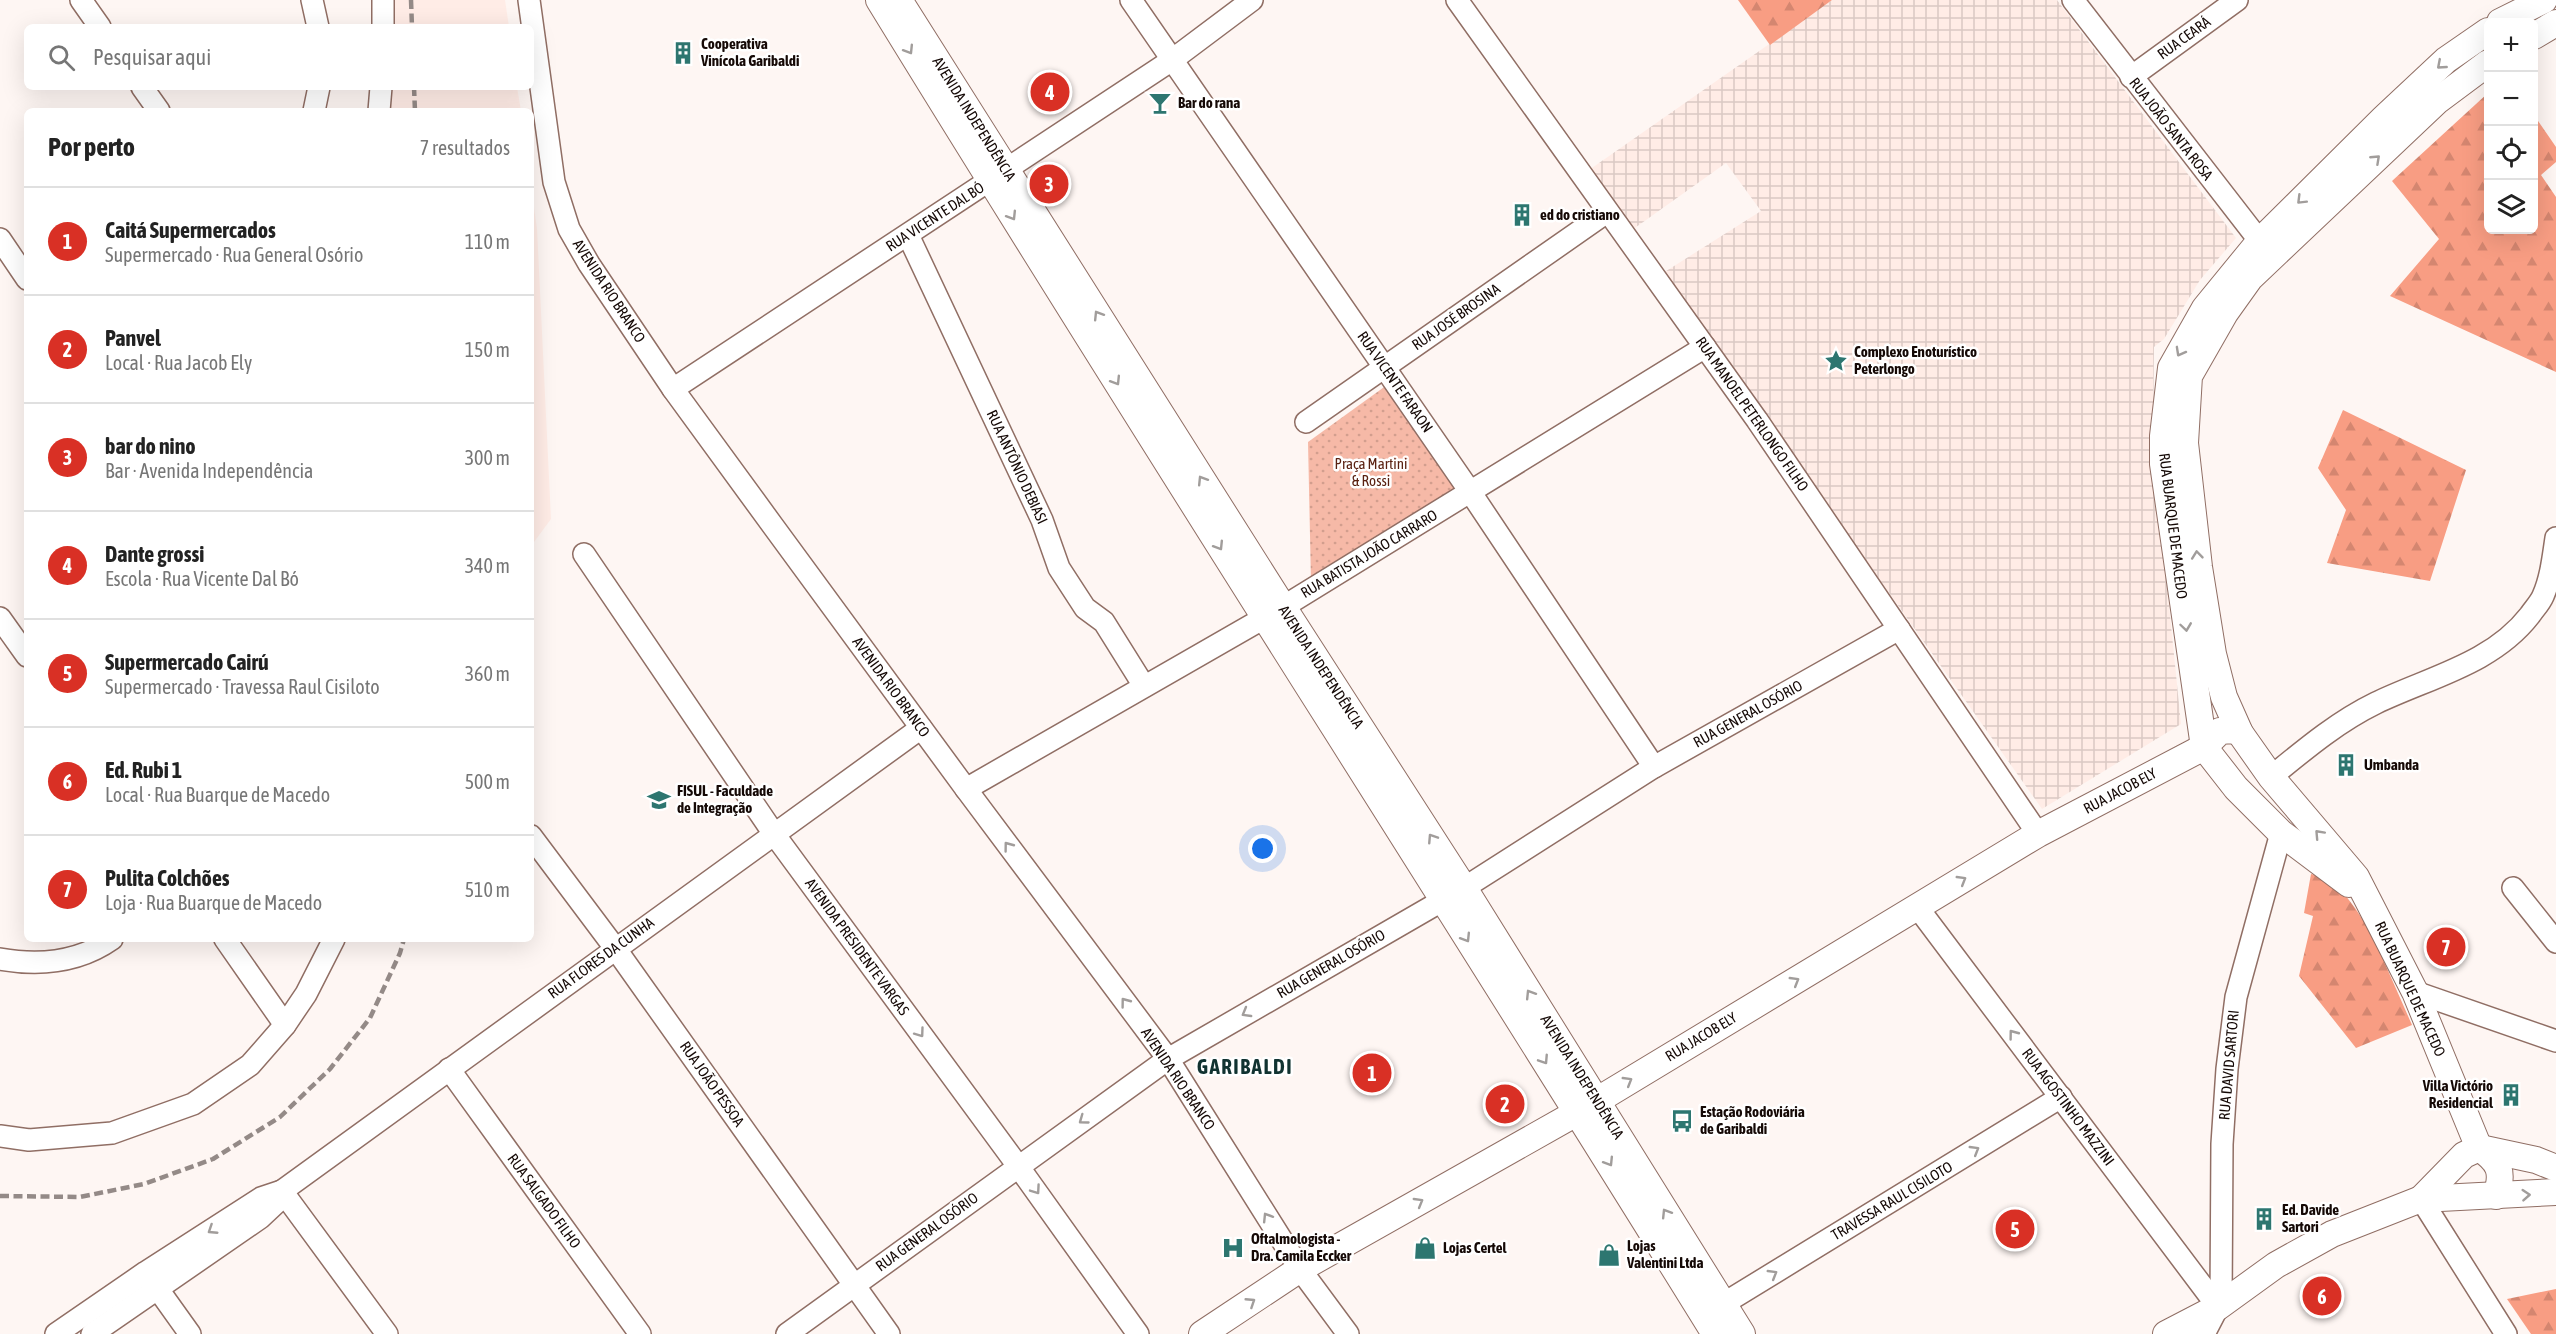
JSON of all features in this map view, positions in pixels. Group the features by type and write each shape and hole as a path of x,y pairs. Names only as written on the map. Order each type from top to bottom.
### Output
{"main road":[{"name":"AVENIDA INDEPENDÊNCIA","path":"879,0 998,176 1273,612 1442,900 1587,1106 1742,1334"},
{"name":"AVENIDA INDEPENDÊNCIA","path":"899,0 998,176"},
{"path":"2508,18 2544,0"},
{"path":"2538,34 2556,23"},
{"name":"RUA BUARQUE DE MACEDO","path":"2479,1148 2415,992 2356,877 2271,777 2240,733 2224,697 2213,654 2199,567 2185,443 2189,376 2225,313 2250,278 2266,249 2384,118 2446,60 2484,34"},
{"name":"RUA BUARQUE DE MACEDO","path":"2366,897 2281,833 2236,788 2204,747 2163,465 2171,368 2205,308 2266,249 2438,101 2484,66"},
{"name":"AVENIDA INDEPENDÊNCIA","path":"1273,612 1464,888 1715,1334"},
{"name":"RUA JACOB ELY","path":"1202,1334 1300,1269 1587,1106 2038,834 2204,747 2220,731 2234,730 2240,733"},
{"path":"2236,788 2250,794 2256,793 2271,777"},
{"path":"2421,1198 2464,1155 2479,1148 2535,1160 2556,1168"},
{"path":"2479,1148 2466,1166 2471,1185 2488,1197"},
{"path":"2166,1334 2219,1305 2276,1265 2332,1234 2421,1198 2488,1197 2556,1192"}],"street":[{"path":"81,0 98,24"},
{"path":"312,0 317,24"},
{"path":"383,0 383,24"},
{"name":"AVENIDA RIO BRANCO","path":"528,0 531,24"},
{"name":"RUA VICENTE FARAON","path":"1131,0 1471,493 1654,767"},
{"name":"RUA VICENTE DAL BÓ","path":"673,389 1172,60 1252,0"},
{"name":"RUA MANOEL PETERLONGO FILHO","path":"1457,0 1705,347 2038,834"},
{"name":"RUA JOÃO SANTA ROSA","path":"2073,0 2266,249"},
{"name":"RUA CEARÁ","path":"2131,77 2237,0"},
{"name":"AVENIDA RIO BRANCO","path":"534,42 554,182 569,229 589,264 673,389 966,789 1168,1059 1300,1269 1348,1334"},
{"path":"144,90 157,108"},
{"path":"315,108 318,90"},
{"path":"379,108 381,90"},
{"name":"RUA JOSÉ BROSINA","path":"1306,422 1607,212"},
{"name":"RUA ANTÔNIO DEBIASI","path":"908,235 1042,520 1059,568 1085,608 1104,622 1144,686"},
{"path":"0,239 24,275"},
{"name":"RUA BATISTA JOÃO CARRARO","path":"966,789 1273,612 1471,493 1705,347"},
{"path":"2271,777 2321,736 2376,703 2434,681 2481,657 2520,627 2543,598 2552,569 2556,538"},
{"name":"AVENIDA PRESIDENTE VARGAS","path":"584,554 774,834 1018,1166 1138,1334"},
{"path":"0,618 24,652"},
{"name":"RUA GENERAL OSÓRIO","path":"787,1334 1168,1059 1464,888 1654,767 1899,629"},
{"name":"RUA FLORES DA CUNHA","path":"152,1281 266,1204 448,1069 921,728"},
{"name":"RUA DAVID SARTORI","path":"2219,1305 2222,1144 2227,1069 2236,997 2281,833"},
{"name":"RUA JOÃO PESSOA","path":"534,840 615,948 890,1334"},
{"path":"2513,888 2556,942"},
{"name":"RUA AGOSTINHO MAZZINI","path":"1918,908 2219,1305"},
{"path":"0,959 35,964 74,959 106,942"},
{"path":"227,942 285,1025"},
{"path":"0,1136 29,1140 112,1132 192,1104 250,1065 285,1025 306,994 332,942"},
{"path":"2415,992 2556,1041"},
{"name":"RUA SALGADO FILHO","path":"448,1069 640,1334"},
{"name":"TRAVESSA RAUL CISILOTO","path":"1723,1304 2061,1097"},
{"path":"282,1191 387,1334"},
{"path":"2421,1198 2506,1334"},
{"path":"57,1334 152,1281"},
{"path":"92,1334 152,1281"},
{"path":"152,1281 190,1334"},
{"path":"2204,1334 2219,1305"}],"shaded area":[{"path":"386,0 505,0 509,24 386,24"},
{"path":"1832,0 2057,0 2236,238 2200,280 2164,339 2154,347 2153,447 2181,724 2042,809 1663,273 1761,211 1726,163 1632,230 1589,170"},
{"path":"384,90 518,90 520,108 383,108"},
{"path":"534,208 537,229 551,519 534,542"}],"green space":[{"path":"1738,0 1832,0 1770,45"},
{"path":"2484,97 2484,234 2538,234 2538,121 2556,147 2556,162 2541,175 2556,197 2556,372 2390,296 2439,239 2392,181"},
{"name":"Praça Martini & Rossi","path":"1387,385 1461,490 1311,582 1308,442"},
{"path":"2343,410 2466,470 2430,581 2327,563 2346,510 2318,468"},
{"path":"2311,874 2333,879 2355,908 2371,932 2412,1025 2356,1048 2299,976 2313,916 2304,913"},
{"path":"2556,1289 2556,1334 2531,1334 2507,1299"}],"railway":[{"path":"411,0 412,24"},
{"path":"414,90 415,108"},
{"path":"0,1196 80,1197 144,1184 213,1159 280,1117 330,1069 370,1018 403,942"}],"place":[{"name":"Cooperativa Vinícola Garibaldi","path":"683,53"},
{"name":"Dante grossi","path":"1050,92"},
{"name":"Bar do rana","path":"1160,103"},
{"name":"bar do nino","path":"1049,184"},
{"name":"ed do cristiano","path":"1522,215"},
{"name":"Complexo Enoturístico Peterlongo","path":"1836,361"},
{"name":"Umbanda","path":"2346,765"},
{"name":"FISUL - Faculdade de Integração","path":"659,800"},
{"name":"Pulita Colchões","path":"2446,947"},
{"name":"Caitá Supermercados","path":"1372,1073"},
{"name":"Villa Victório Residencial","path":"2511,1095"},
{"name":"Panvel","path":"1505,1104"},
{"name":"Estação Rodoviária de Garibaldi","path":"1682,1121"},
{"name":"Ed. Davide Sartori","path":"2264,1219"},
{"name":"Supermercado Cairú","path":"2015,1229"},
{"name":"Oftalmologista - Dra. Camila Eccker","path":"1233,1248"},
{"name":"Lojas Certel","path":"1425,1248"},
{"name":"Lojas Valentini Ltda","path":"1609,1255"},
{"name":"Ed. Rubi 1","path":"2322,1296"}],"district":[{"name":"GARIBALDI","path":"1245,1067"}]}
